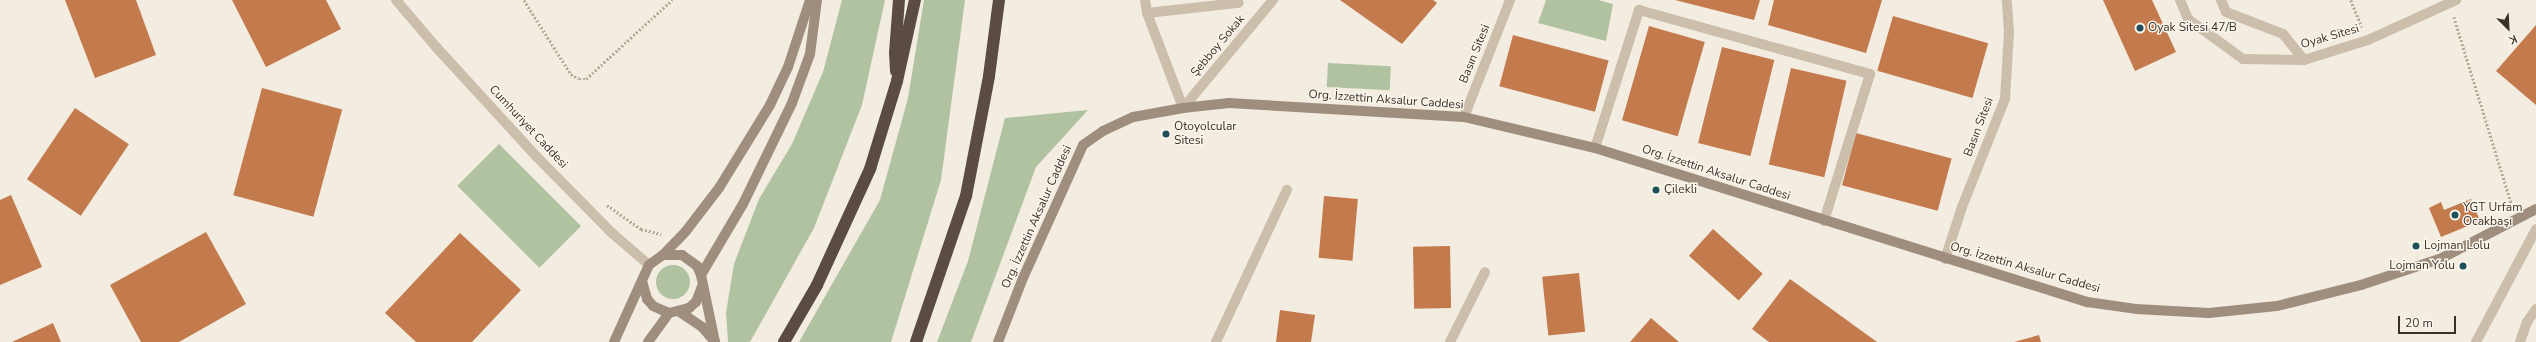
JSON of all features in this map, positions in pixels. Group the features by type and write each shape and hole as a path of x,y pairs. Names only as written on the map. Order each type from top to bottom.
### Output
{"highway":[{"path":"897,82 895,53 899,0"},
{"path":"784,342 817,285 870,169 897,82 915,0"},
{"path":"916,342 966,196 989,76 999,0"}],"main road":[{"path":"614,342 649,265 663,255 686,231 719,188 770,105 788,67 810,0"},
{"path":"642,281 647,300 653,306 669,313 680,312 696,302 701,279 743,204 792,103 810,54 818,0"},
{"name":"Org. İzzettin Aksalur Caddesi","path":"998,342 1023,278 1083,145 1103,131 1133,117 1183,108 1229,103 1464,117 1595,148 2086,302 2136,309 2209,313 2236,312 2277,306 2361,285 2442,258 2536,209"},
{"path":"663,255 682,255 697,266 715,342"},
{"path":"680,312 702,328 715,342"},
{"path":"648,342 669,313"}],"street":[{"name":"Cumhuriyet Caddesi","path":"396,0 437,48 537,157 612,233 649,265"},
{"path":"1144,0 1146,13 1183,108"},
{"name":"Şebboy Sokak","path":"1183,108 1273,0"},
{"name":"Basın Sitesi","path":"1464,117 1510,0"},
{"name":"Basın Sitesi","path":"1945,259 1962,207 2004,99 2009,32 2007,0"},
{"name":"Oyak Sitesi","path":"2180,0 2188,20 2243,59 2304,60 2368,40 2452,1"},
{"path":"2221,0 2226,12 2283,34 2304,60"},
{"path":"1146,13 1238,3"},
{"path":"1595,148 1639,10 1870,74 1824,221"},
{"path":"1216,342 1286,190"},
{"path":"2476,342 2536,229"},
{"path":"1450,342 1484,272"},
{"path":"2520,342 2527,322 2536,309"}],"path":[{"path":"524,0 571,74 579,79 586,79 672,0"},
{"path":"2351,0 2368,40"},
{"path":"2452,1 2517,220"},
{"path":"603,200 625,219 641,229 658,235 686,231"}],"green space":[{"path":"842,0 885,0 862,105 814,228 750,342 728,342 726,313 734,264 759,199 792,144 823,72"},
{"path":"924,0 965,0 941,180 891,342 799,342 880,200 908,98"},
{"path":"1546,0 1598,0 1613,4 1606,41 1538,23"},
{"path":"1328,63 1391,66 1390,90 1327,87"},
{"path":"1088,110 1036,167 971,342 937,342 968,261 1005,118"},
{"path":"499,144 581,226 539,268 457,186"},
{"path":"670,265 676,265 680,266 687,272 690,282 689,289 683,296 676,299 670,299 666,298 659,292 656,285 656,279 657,275 663,268"}],"building":[{"path":"65,0 136,0 156,55 95,78"},
{"path":"232,0 326,0 341,29 266,67"},
{"path":"1340,0 1433,0 1437,3 1402,44"},
{"path":"1675,0 1760,0 1754,20"},
{"path":"1774,0 1882,0 1866,53 1768,25"},
{"name":"Oyak Sitesi 47/B","path":"2103,0 2152,0 2176,52 2135,71"},
{"path":"1893,16 1988,43 1972,98 1877,71"},
{"path":"2536,25 2536,105 2496,71"},
{"path":"1649,26 1705,42 1678,136 1622,120"},
{"path":"1513,35 1609,61 1595,112 1499,86"},
{"path":"1722,47 1774,60 1750,156 1698,143"},
{"path":"1791,68 1847,81 1824,177 1769,164"},
{"path":"262,88 342,109 313,217 233,195"},
{"path":"75,108 129,144 81,216 27,179"},
{"path":"1856,133 1952,159 1938,211 1842,185"},
{"path":"11,195 42,267 0,285 0,200"},
{"path":"1324,196 1358,199 1352,261 1319,258"},
{"name":"YGT Urfam Ocakbaşı","path":"2471,199 2480,221 2441,237 2429,208 2441,202 2444,210"},
{"path":"1713,229 1763,274 1739,301 1689,256"},
{"path":"206,232 246,304 179,342 141,342 110,285"},
{"path":"460,233 521,290 472,342 416,342 385,313"},
{"path":"1450,246 1451,308 1414,309 1413,247"},
{"path":"1579,273 1585,332 1548,336 1542,277"},
{"path":"1790,279 1877,342 1769,342 1752,329"},
{"path":"1280,310 1315,315 1311,342 1276,342"},
{"path":"1651,318 1679,342 1630,342"},
{"path":"53,323 61,342 12,342"},
{"path":"2039,335 2041,342 2014,342"}],"place":[{"name":"Oyak Sitesi 47/B","path":"2140,28"},
{"name":"Otoyolcular Sitesi","path":"1166,134"},
{"name":"Çilekli","path":"1656,190"},
{"name":"YGT Urfam Ocakbaşı","path":"2455,215"},
{"name":"Lojman Lolu","path":"2416,246"},
{"name":"Lojman Yolu","path":"2463,266"}]}
